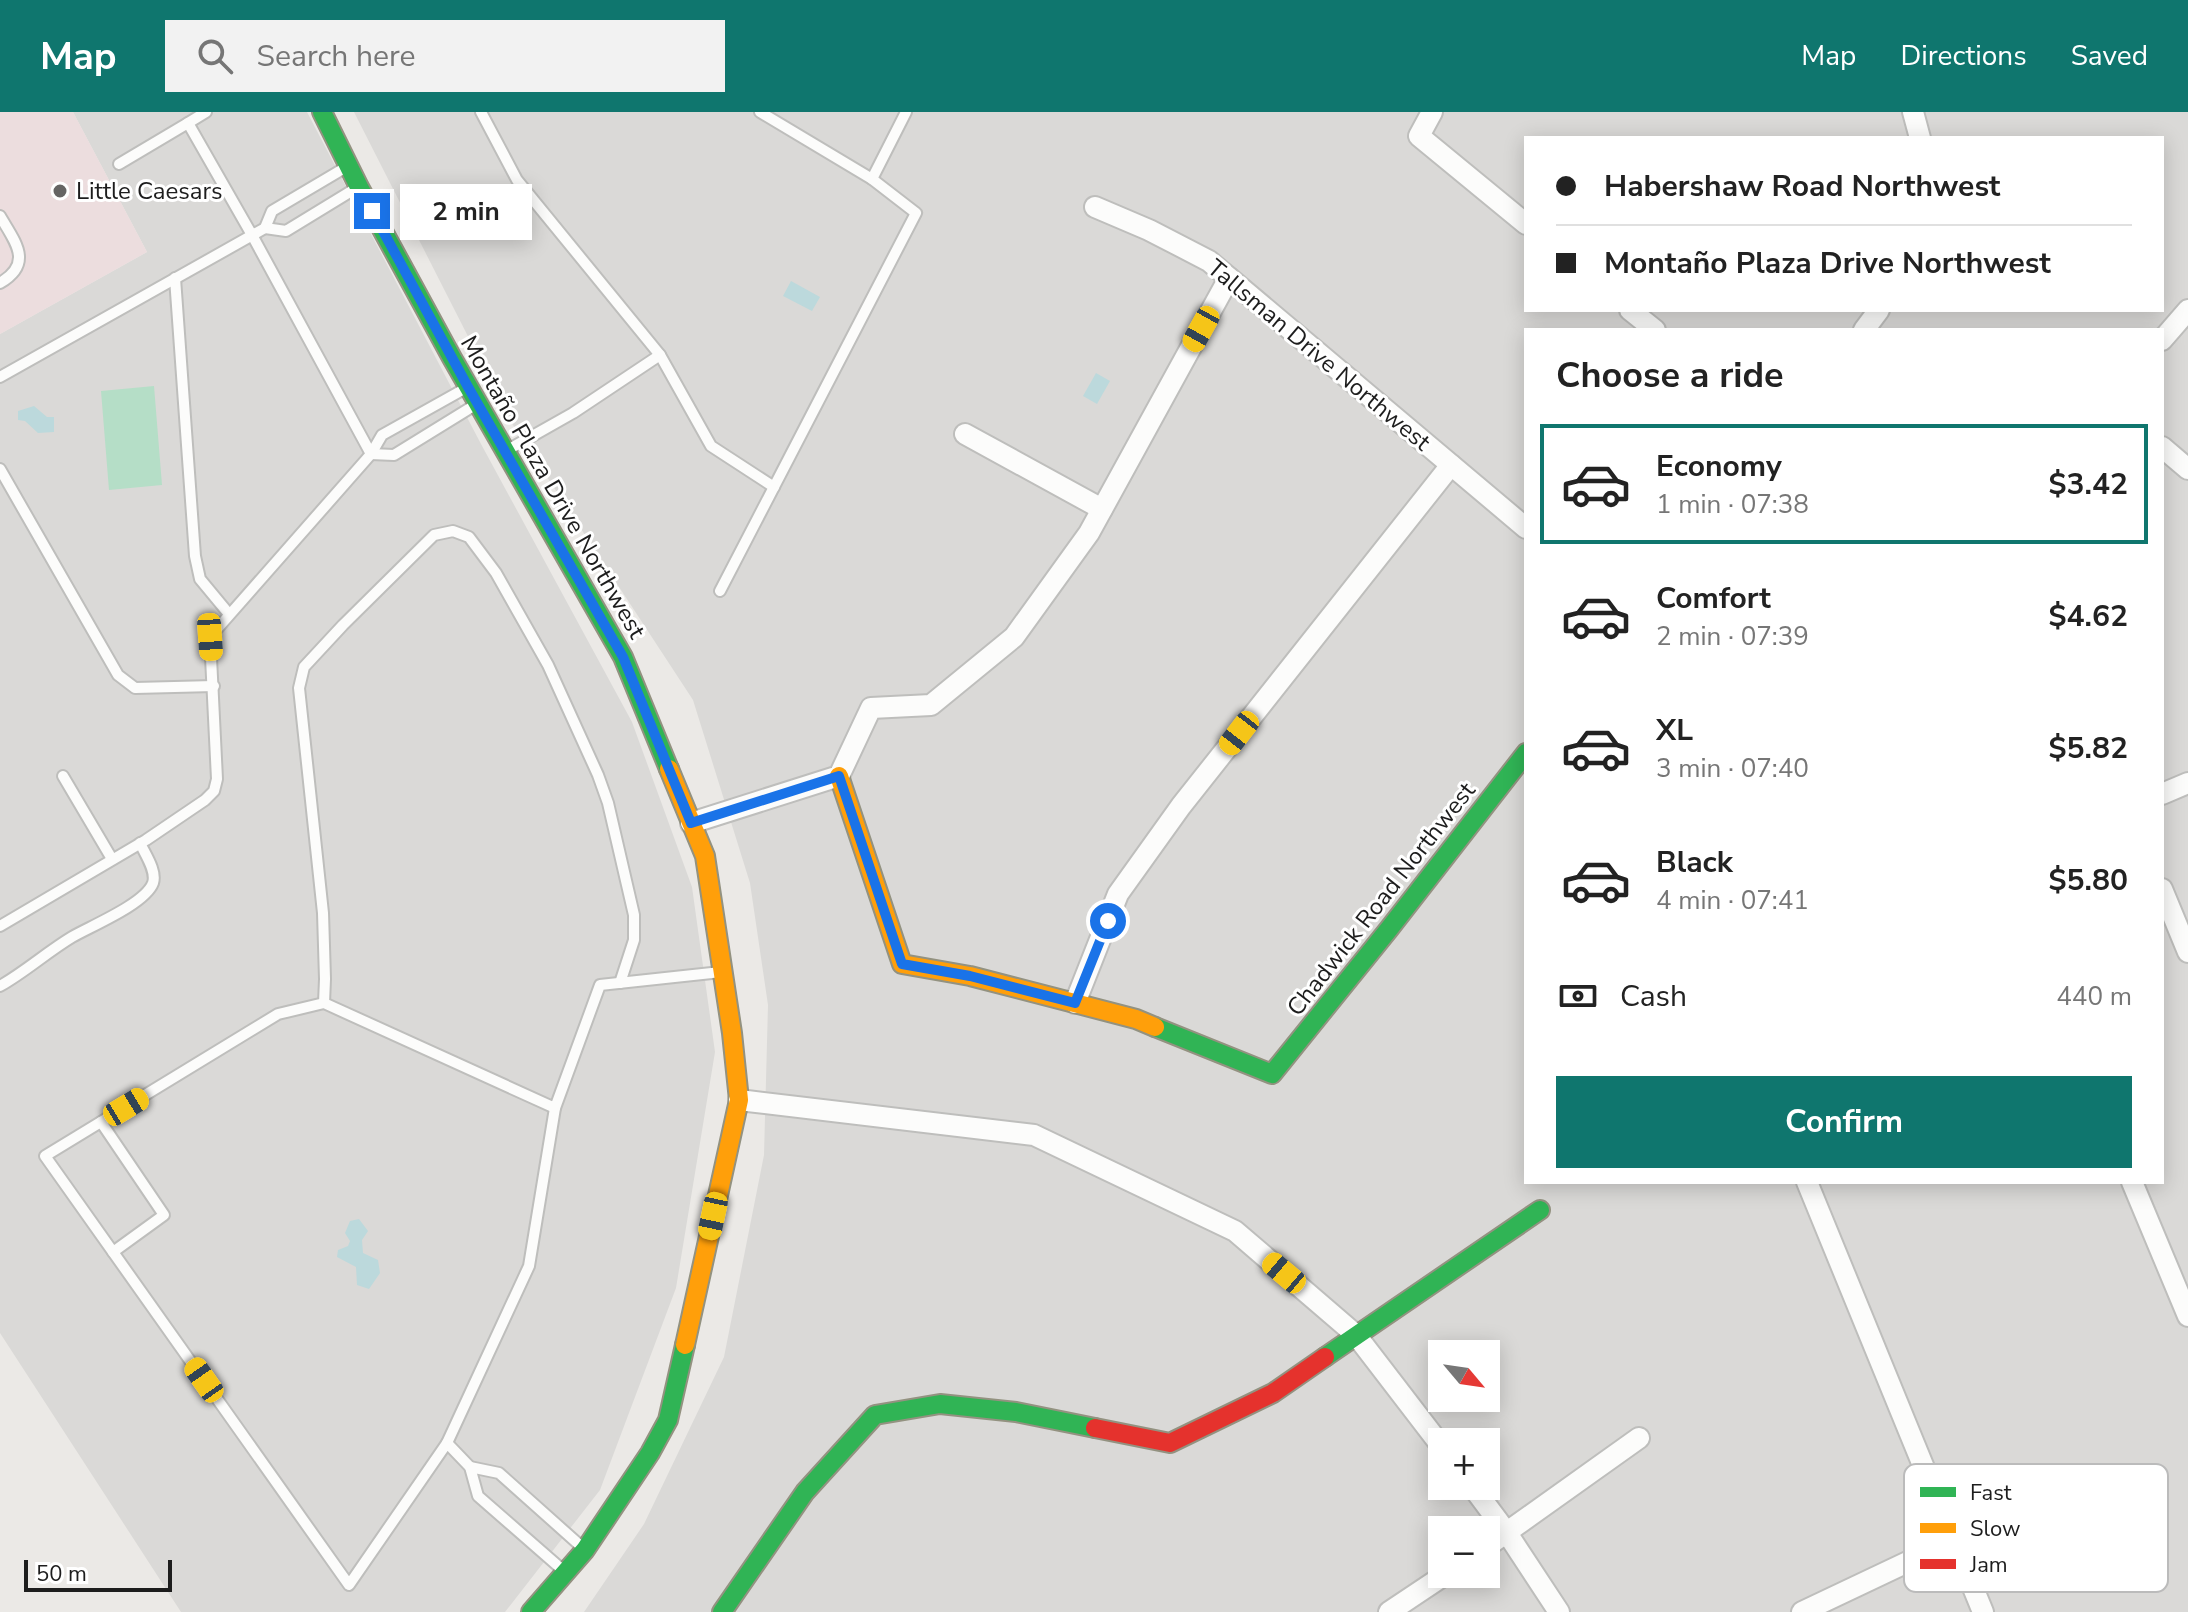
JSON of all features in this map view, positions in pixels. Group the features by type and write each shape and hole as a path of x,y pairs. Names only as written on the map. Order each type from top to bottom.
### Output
{"street":[{"name":"Montaño Plaza Drive Northwest","path":"322,112 359,187 473,395 623,657 705,856 732,1033 739,1100 668,1420 650,1453 585,1550 531,1612"},
{"path":"1432,112 1419,136 1524,222"},
{"path":"1913,112 1919,136"},
{"name":"Tallsman Drive Northwest","path":"1095,207 1209,261 1524,526"},
{"path":"1229,278 1089,533 1014,637 931,705 871,708 839,776 902,964 970,976 1075,1003 1118,894 1181,806 1451,465"},
{"path":"2164,338 2188,310"},
{"path":"1632,312 1652,328"},
{"path":"965,434 1102,509"},
{"path":"2164,449 2188,469"},
{"name":"Chadwick Road Northwest","path":"1075,1003 1136,1019 1272,1074 1524,756"},
{"path":"691,823 839,776"},
{"path":"2164,793 2188,783"},
{"path":"2164,894 2188,952"},
{"path":"739,1100 1034,1135 1235,1231 1356,1335 1428,1429"},
{"path":"1808,1184 1923,1464"},
{"path":"2133,1184 2188,1316"},
{"path":"722,1612 805,1492 875,1415 940,1404 1016,1412 1170,1443 1273,1393 1540,1210"},
{"path":"1500,1538 1639,1438"},
{"path":"1482,1500 1559,1612"},
{"path":"1802,1612 1904,1564"},
{"path":"1389,1612 1428,1586"},
{"path":"1975,1592 1983,1612"}],"lane":[{"path":"119,164 206,112"},
{"path":"481,112 517,180 660,355 711,446 774,487"},
{"path":"720,591 916,213 872,179 760,112"},
{"path":"872,179 906,112"},
{"path":"188,123 371,454"},
{"path":"265,228 272,211 348,166"},
{"path":"0,377 265,228 286,231 359,187"},
{"path":"0,216 17,245 20,260 14,275 0,283"},
{"path":"175,278 195,556 200,579 229,614"},
{"path":"505,452 573,413 660,355"},
{"path":"371,454 394,455 473,395"},
{"path":"0,926 140,843 214,791 217,779 210,637 371,454 382,435 473,395"},
{"path":"0,469 118,675 135,688 214,686"},
{"path":"324,1003 323,913 299,688 304,667 434,535 453,531 469,537 496,573 548,665 598,775 608,803 634,915 634,940 620,983"},
{"path":"63,776 112,859"},
{"path":"0,986 70,938 142,897 153,884 154,873 140,843"},
{"path":"555,1108 324,1003 278,1014 45,1156 349,1585 447,1443 529,1266 555,1108 600,985 723,972"},
{"path":"101,1122 164,1215 113,1252"},
{"path":"447,1443 470,1467 478,1496 565,1572"},
{"path":"470,1467 499,1473 585,1550"}],"shaded area":[{"path":"0,112 73,112 147,252 0,334"},
{"path":"73,112 307,112 481,444 632,722 692,887 715,1052 676,1288 600,1490 505,1612 181,1612 0,1333 0,334 147,252"},
{"path":"354,112 2188,112 2188,1612 584,1612 644,1524 724,1357 764,1155 768,1005 750,883 693,700 513,425"}],"green space":[{"path":"154,386 162,485 109,490 101,391"}],"water":[{"path":"791,281 820,297 812,311 783,296"},
{"path":"1096,373 1110,381 1097,404 1083,396"},
{"path":"34,406 47,417 54,417 54,432 38,433 25,421 18,420 18,411"},
{"path":"359,1219 368,1231 362,1240 363,1253 378,1260 380,1273 369,1289 357,1285 356,1267 337,1257 338,1250 348,1246 350,1241 345,1233 350,1221"}],"traffic: fast":[{"path":"322,112 452,358 623,657 669,769"},
{"path":"1155,1027 1272,1074 1524,756"},
{"path":"1325,1357 1540,1210"},
{"path":"531,1612 585,1550 650,1453 668,1420 685,1345"},
{"path":"722,1612 805,1492 875,1415 940,1404 1016,1412 1095,1428"}],"traffic: slow":[{"path":"669,769 705,856 739,1100 685,1345"},
{"path":"839,776 902,964 970,976 1136,1019 1155,1027"}],"traffic: jam":[{"path":"1095,1428 1170,1443 1273,1393 1325,1357"}],"place":[{"name":"Little Caesars","path":"60,191"}],"route":[{"path":"372,211 468,387 623,657 691,823 839,776 902,964 970,976 1075,1003 1108,921"}]}
